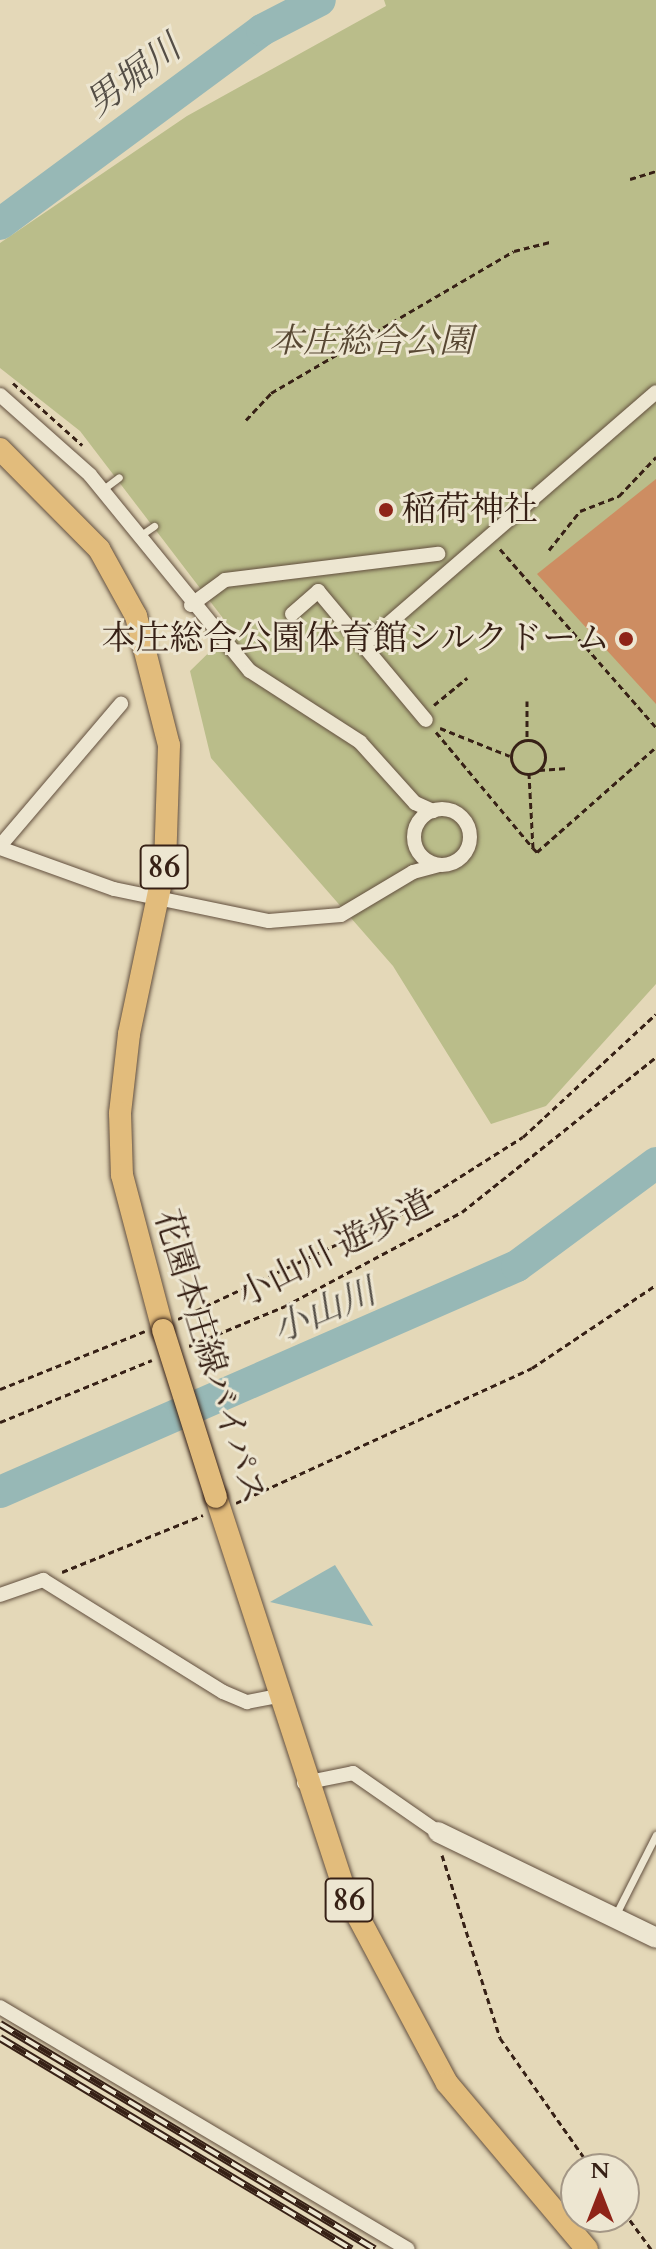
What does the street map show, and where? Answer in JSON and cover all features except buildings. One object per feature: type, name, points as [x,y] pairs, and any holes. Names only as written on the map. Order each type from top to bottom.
[{"type":"main road","name":"花園本庄線バイパス","points":[[0,449],[81,527],[136,616],[169,745],[171,807],[159,900],[129,1034],[120,1113],[122,1175],[162,1328],[304,1783],[346,1894],[412,2025],[504,2159],[587,2249]]},
{"type":"street","points":[[364,645],[656,392]]},
{"type":"street","points":[[0,395],[45,429],[102,490],[191,605],[250,671],[360,742],[415,803],[433,811],[458,814],[471,837],[457,861],[413,872],[371,902],[309,921],[159,900],[0,847],[121,704]]},
{"type":"street","points":[[191,605],[225,580],[438,554]]},
{"type":"street","points":[[292,614],[318,591],[424,718]]},
{"type":"street","points":[[413,872],[419,822],[415,803]]},
{"type":"street","points":[[419,822],[433,811]]},
{"type":"street","points":[[417,848],[439,865]]},
{"type":"street","points":[[0,1595],[43,1580],[223,1692],[247,1702],[278,1696]]},
{"type":"street","points":[[304,1783],[353,1773],[438,1832],[656,1938]]},
{"type":"street","points":[[0,2007],[407,2249]]},
{"type":"lane","points":[[102,490],[119,477]]},
{"type":"lane","points":[[139,537],[154,526]]},
{"type":"lane","points":[[613,1917],[656,1835]]},
{"type":"path","points":[[630,179],[656,171]]},
{"type":"path","points":[[246,420],[297,377],[514,251],[550,242]]},
{"type":"path","points":[[549,550],[580,511],[619,496],[656,457]]},
{"type":"path","points":[[489,537],[656,727]]},
{"type":"path","points":[[424,718],[467,678]]},
{"type":"path","points":[[512,756],[527,740],[527,701]]},
{"type":"path","points":[[424,718],[512,756],[529,774],[533,848]]},
{"type":"path","points":[[424,718],[537,852],[656,747]]},
{"type":"path","points":[[527,740],[543,749],[539,770]]},
{"type":"path","points":[[529,774],[539,770],[568,768]]},
{"type":"path","points":[[0,1389],[162,1328],[401,1214],[523,1137],[656,1014]]},
{"type":"path","name":"小山川 遊歩道","points":[[185,1347],[285,1306],[462,1212],[656,1057]]},
{"type":"path","points":[[43,1580],[532,1368],[656,1285]]},
{"type":"path","points":[[0,1422],[157,1358]]},
{"type":"path","points":[[438,1832],[455,1915],[500,2038],[581,2153]]},
{"type":"green space","name":"本庄総合公園","points":[[384,0],[656,0],[656,984],[546,1106],[491,1124],[393,966],[211,758],[190,671],[232,630],[80,431],[0,368],[0,243],[187,116],[386,6]]},
{"type":"water","points":[[335,1565],[373,1626],[270,1602]]},
{"type":"waterway","name":"男堀川","points":[[0,224],[262,30],[320,0]]},
{"type":"waterway","name":"小山川","points":[[0,1492],[517,1266],[656,1163]]},
{"type":"railway","points":[[0,2024],[375,2249]]},
{"type":"railway","points":[[0,2038],[351,2249]]},
{"type":"place","name":"稲荷神社","points":[[386,510]]},
{"type":"place","name":"本庄総合公園体育館シルクドーム","points":[[626,639]]}]
